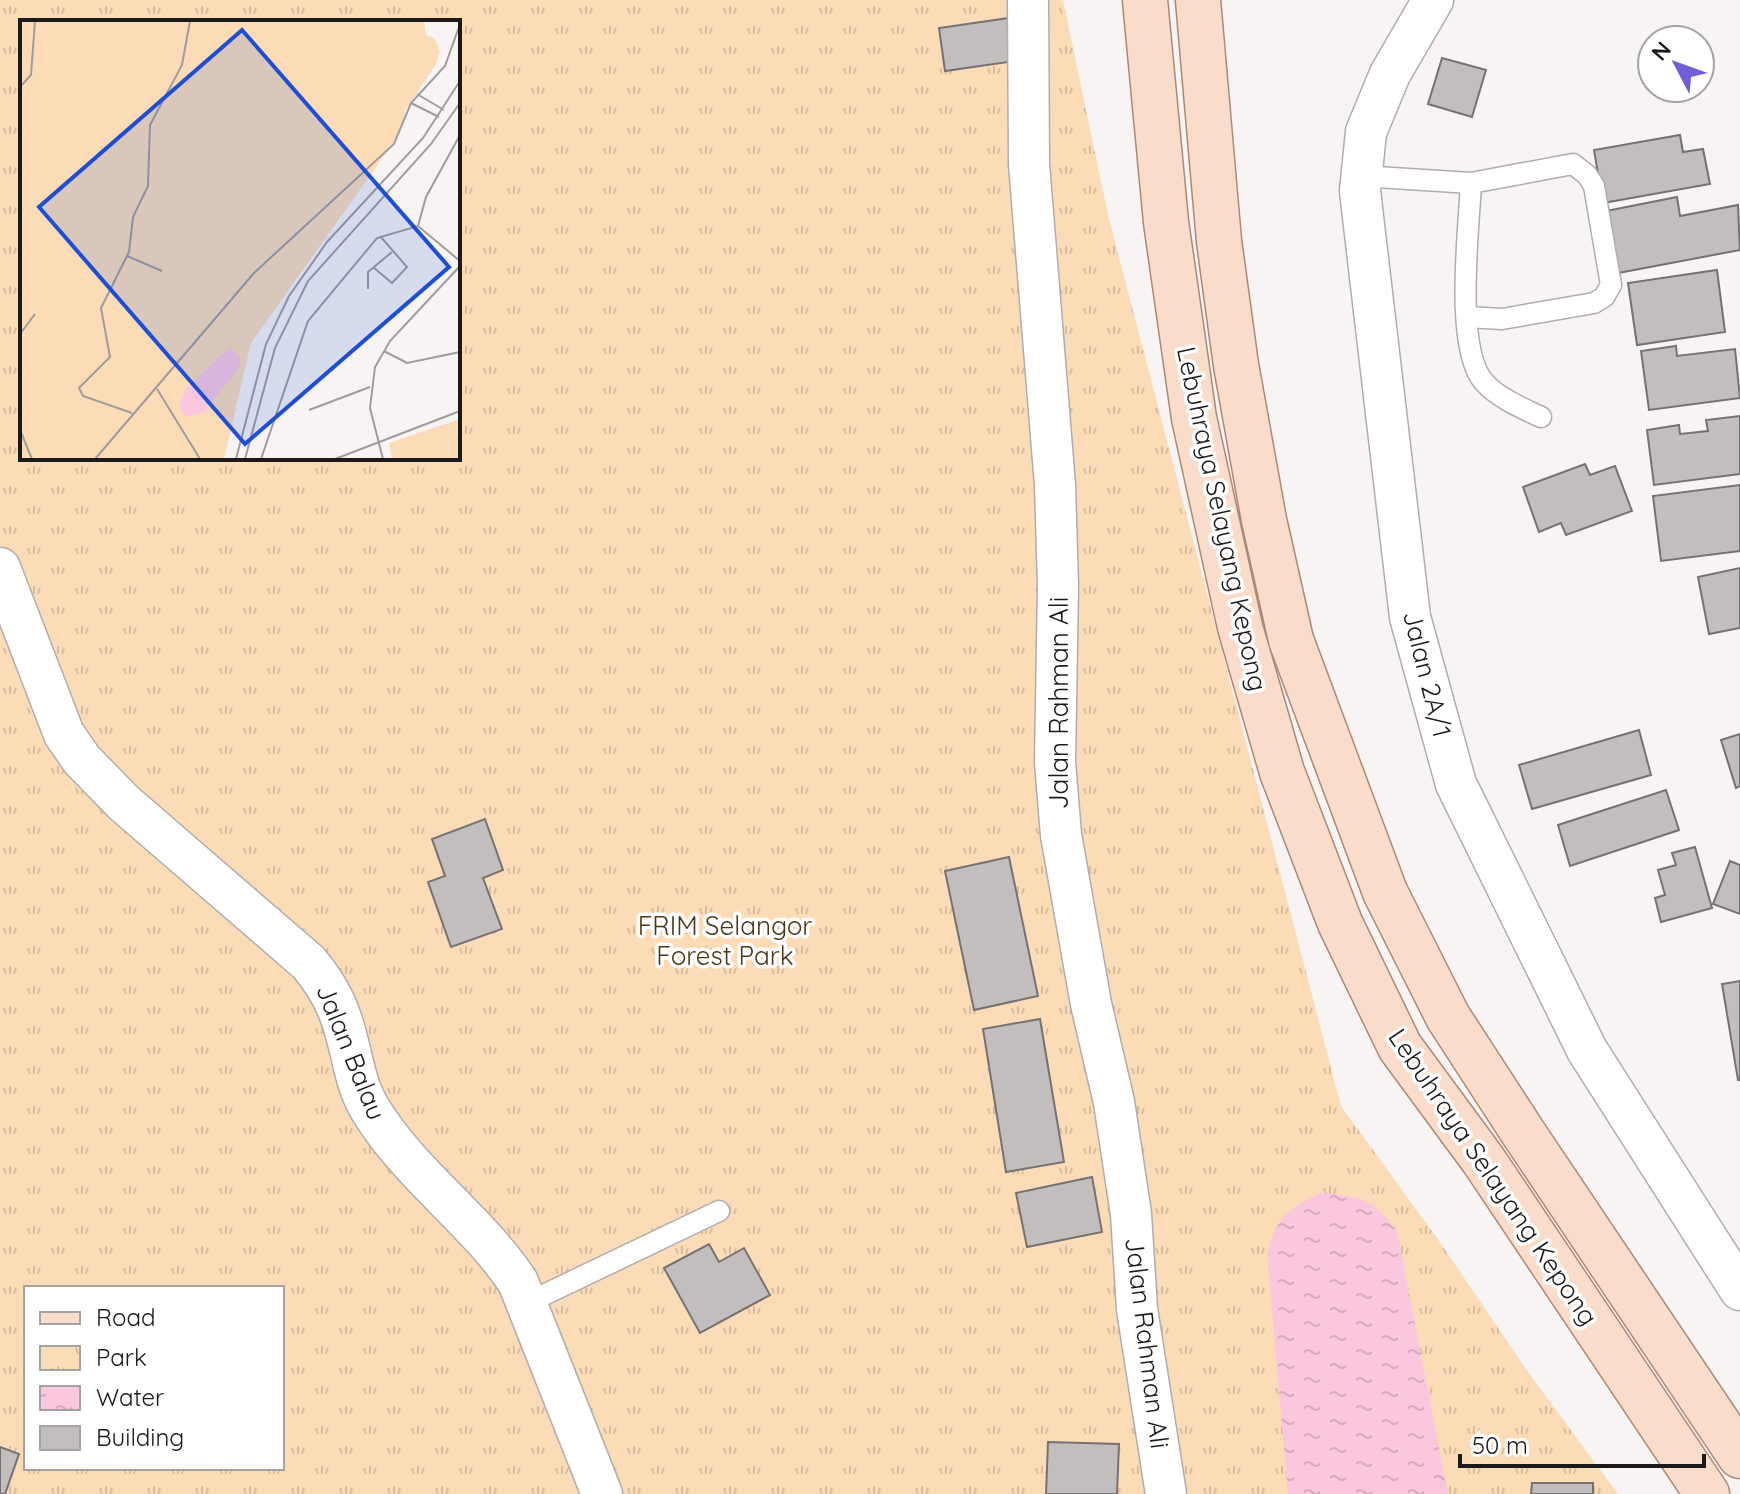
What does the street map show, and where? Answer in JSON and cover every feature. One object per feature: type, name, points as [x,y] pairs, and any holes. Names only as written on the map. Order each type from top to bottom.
[{"type":"main road","name":"Lebuhraya Selayang Kepong","points":[[1145,0],[1166,222],[1194,418],[1240,627],[1282,772],[1340,923],[1400,1047],[1484,1161],[1707,1494]]},
{"type":"main road","name":"Lebuhraya Selayang Kepong","points":[[1198,0],[1219,241],[1236,365],[1264,520],[1291,640],[1385,892],[1448,1017],[1740,1456]]},
{"type":"street","name":"Jalan Rahman Ali","points":[[1028,0],[1029,164],[1056,500],[1055,762],[1061,835],[1091,1004],[1114,1102],[1131,1214],[1137,1309],[1166,1494]]},
{"type":"street","name":"Jalan 2A/1","points":[[1433,0],[1390,74],[1366,132],[1361,176],[1361,207],[1410,617],[1456,784],[1587,1050],[1740,1290]]},
{"type":"street","name":"Jalan Balau","points":[[0,568],[64,734],[82,760],[124,803],[309,963],[328,985],[367,1106],[410,1163],[503,1258],[518,1282],[602,1494]]},
{"type":"lane","points":[[1361,176],[1471,183],[1573,164],[1587,175],[1594,186],[1611,285],[1604,297],[1594,303],[1502,319],[1467,317]]},
{"type":"lane","points":[[1471,183],[1466,272],[1470,358],[1484,382],[1515,404],[1541,417]]},
{"type":"lane","points":[[527,1303],[719,1211]]},
{"type":"green space","name":"FRIM Selangor Forest Park","points":[[0,0],[1063,0],[1108,215],[1341,1106],[1618,1494],[0,1494]]},
{"type":"water","points":[[1320,1193],[1364,1200],[1397,1231],[1448,1494],[1288,1494],[1267,1253],[1275,1230],[1285,1216]]},
{"type":"building","points":[[1009,18],[1015,61],[945,71],[939,28]]},
{"type":"building","points":[[1442,58],[1486,70],[1472,117],[1428,104]]},
{"type":"building","points":[[1680,135],[1683,152],[1703,149],[1710,184],[1603,203],[1594,150]]},
{"type":"building","points":[[1677,197],[1680,216],[1738,205],[1740,250],[1618,273],[1606,211]]},
{"type":"building","points":[[1717,270],[1725,332],[1637,345],[1628,283]]},
{"type":"building","points":[[1676,346],[1677,356],[1735,349],[1740,398],[1649,410],[1641,351]]},
{"type":"building","points":[[1740,416],[1740,474],[1654,485],[1647,430],[1679,425],[1680,434],[1708,431],[1706,420]]},
{"type":"building","points":[[1585,464],[1590,475],[1615,466],[1632,511],[1566,535],[1561,523],[1539,532],[1523,487]]},
{"type":"building","points":[[1740,485],[1740,551],[1661,561],[1653,496]]},
{"type":"building","points":[[1740,568],[1740,628],[1709,634],[1698,577]]},
{"type":"building","points":[[1639,730],[1651,775],[1532,809],[1519,765]]},
{"type":"building","points":[[1740,734],[1740,786],[1736,788],[1721,740]]},
{"type":"building","points":[[1666,790],[1679,830],[1570,866],[1558,825]]},
{"type":"building","points":[[485,819],[503,870],[483,878],[502,929],[451,947],[428,882],[445,876],[432,839]]},
{"type":"building","points":[[1695,847],[1712,908],[1661,922],[1655,898],[1665,895],[1658,870],[1676,865],[1672,853]]},
{"type":"building","points":[[1009,857],[1038,996],[974,1010],[945,871]]},
{"type":"building","points":[[1730,861],[1740,865],[1740,914],[1713,904]]},
{"type":"building","points":[[1740,981],[1740,1080],[1738,1080],[1722,984]]},
{"type":"building","points":[[1040,1019],[1064,1162],[1006,1172],[983,1029]]},
{"type":"building","points":[[1092,1177],[1102,1232],[1027,1247],[1016,1193]]},
{"type":"building","points":[[709,1244],[719,1262],[744,1248],[770,1295],[700,1333],[664,1268]]},
{"type":"building","points":[[1048,1442],[1119,1444],[1117,1494],[1046,1494]]},
{"type":"building","points":[[0,1447],[19,1454],[5,1494],[0,1494]]},
{"type":"building","points":[[1532,1483],[1593,1483],[1593,1494],[1531,1494]]}]
